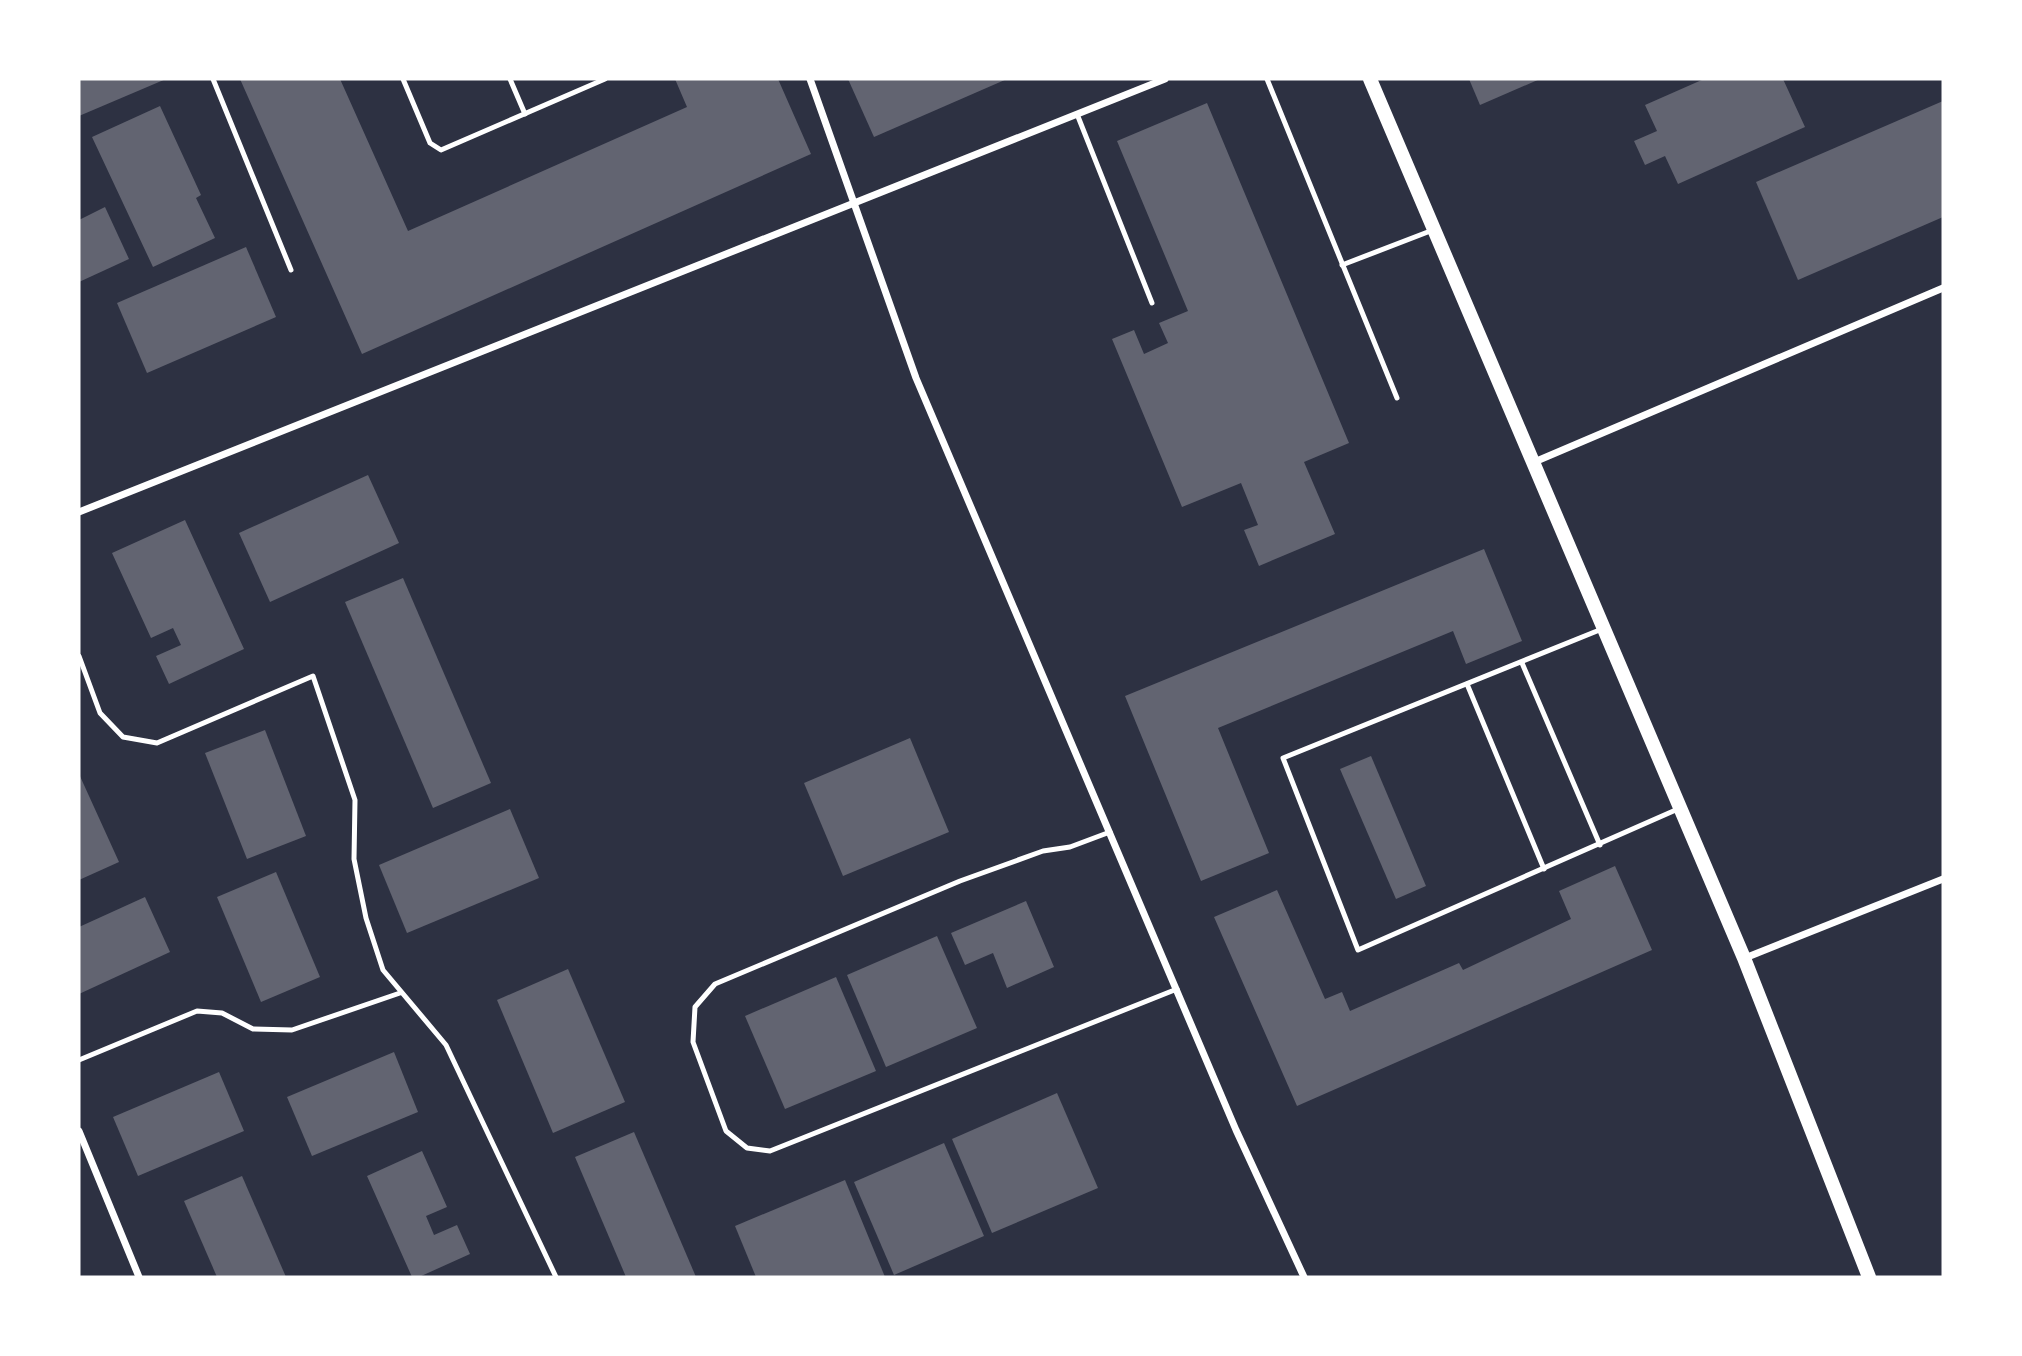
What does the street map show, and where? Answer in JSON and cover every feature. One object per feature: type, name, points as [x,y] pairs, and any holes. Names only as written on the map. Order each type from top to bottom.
[{"type":"main road","points":[[1370,79],[1531,463],[1744,958],[1869,1277]]},
{"type":"street","points":[[810,79],[856,201],[915,378],[1015,618],[1110,832],[1236,1130],[1304,1277]]},
{"type":"street","points":[[79,513],[1165,79]]},
{"type":"street","points":[[1531,463],[1943,288]]},
{"type":"street","points":[[1744,958],[1943,879]]},
{"type":"street","points":[[79,1131],[139,1277]]},
{"type":"lane","points":[[213,79],[291,270]]},
{"type":"lane","points":[[403,79],[430,143],[442,150],[605,79]]},
{"type":"lane","points":[[510,79],[526,114]]},
{"type":"lane","points":[[1267,79],[1397,398]]},
{"type":"lane","points":[[1077,114],[1152,303]]},
{"type":"lane","points":[[1342,265],[1433,230]]},
{"type":"lane","points":[[1602,629],[1283,758],[1358,950],[1679,809]]},
{"type":"lane","points":[[79,656],[100,713],[122,737],[157,743],[313,676],[355,800],[354,859],[366,918],[383,970],[446,1045],[556,1277]]},
{"type":"lane","points":[[1522,663],[1600,845]]},
{"type":"lane","points":[[1467,684],[1544,869]]},
{"type":"lane","points":[[1110,832],[1070,847],[1043,851],[960,881],[715,984],[695,1007],[693,1042],[726,1132],[747,1148],[770,1151],[1177,989]]},
{"type":"lane","points":[[79,1060],[197,1011],[222,1013],[253,1028],[292,1030],[400,993]]},
{"type":"building","points":[[79,79],[166,79],[79,116]]},
{"type":"building","points":[[240,79],[340,79],[408,231],[687,107],[675,79],[778,79],[811,154],[362,354]]},
{"type":"building","points":[[848,79],[1007,79],[874,137]]},
{"type":"building","points":[[1469,79],[1540,79],[1480,105]]},
{"type":"building","points":[[1704,79],[1783,79],[1805,127],[1678,184],[1665,156],[1645,165],[1634,141],[1657,131],[1645,105]]},
{"type":"building","points":[[1943,101],[1943,217],[1798,280],[1756,182]]},
{"type":"building","points":[[1207,103],[1349,443],[1304,462],[1335,534],[1259,566],[1244,530],[1258,525],[1241,483],[1182,507],[1112,339],[1134,330],[1144,354],[1168,343],[1159,323],[1188,311],[1117,141]]},
{"type":"building","points":[[160,106],[201,195],[196,198],[215,238],[153,267],[92,137]]},
{"type":"building","points":[[105,207],[129,259],[79,282],[79,220]]},
{"type":"building","points":[[246,247],[276,317],[147,373],[117,303]]},
{"type":"building","points":[[368,475],[399,543],[270,602],[239,533]]},
{"type":"building","points":[[185,520],[244,649],[169,684],[156,656],[181,645],[173,628],[151,638],[112,553]]},
{"type":"building","points":[[1484,549],[1522,641],[1466,664],[1453,631],[1218,728],[1269,853],[1201,881],[1125,696]]},
{"type":"building","points":[[403,578],[491,783],[433,808],[345,602]]},
{"type":"building","points":[[265,730],[306,836],[247,859],[205,753]]},
{"type":"building","points":[[910,738],[949,832],[843,876],[804,783]]},
{"type":"building","points":[[1371,756],[1426,886],[1396,899],[1340,769]]},
{"type":"building","points":[[79,774],[119,862],[79,880]]},
{"type":"building","points":[[510,809],[539,878],[407,933],[379,865]]},
{"type":"building","points":[[1615,866],[1652,950],[1297,1106],[1214,917],[1277,890],[1325,999],[1342,992],[1350,1011],[1459,963],[1463,970],[1571,919],[1559,891]]},
{"type":"building","points":[[276,872],[320,977],[261,1002],[217,897]]},
{"type":"building","points":[[145,897],[170,952],[79,994],[79,927]]},
{"type":"building","points":[[1026,901],[1054,967],[1007,988],[993,953],[965,965],[951,933]]},
{"type":"building","points":[[937,936],[977,1028],[886,1067],[847,975]]},
{"type":"building","points":[[568,969],[625,1102],[553,1133],[497,1000]]},
{"type":"building","points":[[836,977],[876,1071],[785,1109],[745,1016]]},
{"type":"building","points":[[394,1052],[418,1112],[312,1156],[287,1097]]},
{"type":"building","points":[[219,1072],[244,1131],[138,1176],[113,1117]]},
{"type":"building","points":[[1057,1093],[1098,1188],[992,1233],[952,1139]]},
{"type":"building","points":[[634,1132],[696,1277],[626,1277],[575,1157]]},
{"type":"building","points":[[944,1143],[984,1236],[894,1275],[854,1182]]},
{"type":"building","points":[[422,1151],[447,1207],[426,1216],[434,1235],[457,1225],[470,1254],[419,1277],[412,1277],[367,1176]]},
{"type":"building","points":[[242,1176],[286,1277],[217,1277],[184,1201]]},
{"type":"building","points":[[845,1180],[885,1277],[756,1277],[735,1226]]}]
